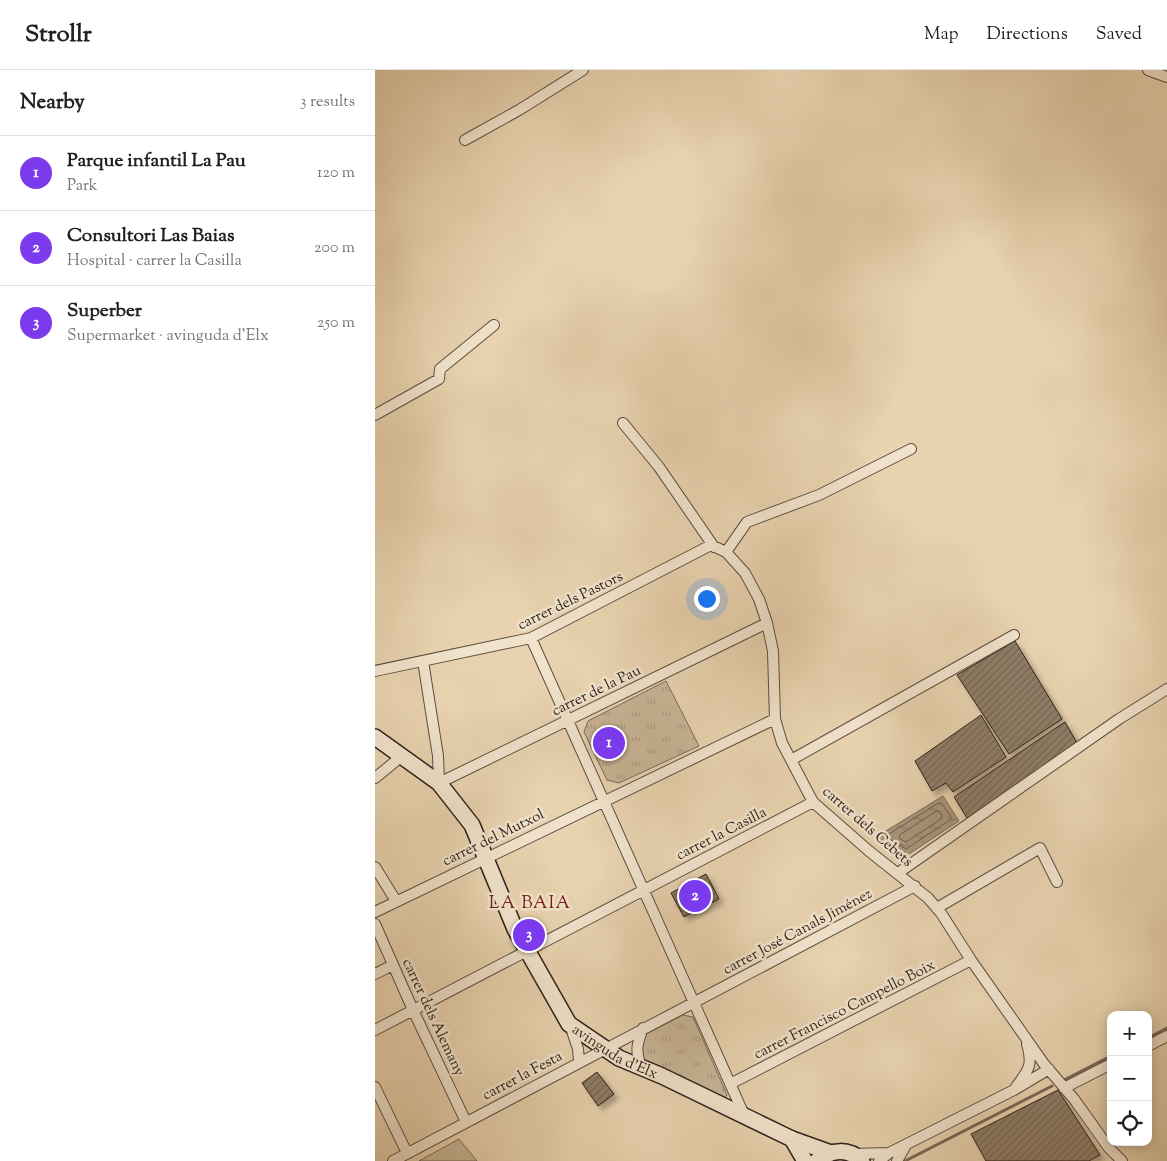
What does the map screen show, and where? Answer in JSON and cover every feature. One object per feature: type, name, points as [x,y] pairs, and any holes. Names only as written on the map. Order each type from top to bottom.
[{"type":"main road","name":"avinguda d'Elx","points":[[375,737],[439,783],[472,825],[515,929],[569,1024],[619,1058],[699,1094],[792,1140],[831,1153],[847,1152],[857,1157]]},
{"type":"main road","points":[[792,1140],[805,1161]]},
{"type":"main road","points":[[817,1161],[822,1156],[831,1153]]},
{"type":"street","points":[[465,140],[519,110],[583,70]]},
{"type":"street","points":[[1148,70],[1167,77]]},
{"type":"street","points":[[375,415],[439,379],[440,369],[494,325]]},
{"type":"street","points":[[623,424],[659,468],[712,546]]},
{"type":"street","points":[[726,552],[747,522],[819,495],[911,449]]},
{"type":"street","name":"carrer dels Cebets","points":[[712,546],[726,552],[745,573],[759,599],[773,651],[775,719],[782,743],[813,802],[869,851],[915,886],[937,908],[971,960],[1046,1066],[1109,1148],[1122,1161]]},
{"type":"street","name":"carrer dels Pastors","points":[[375,671],[531,638],[712,546]]},
{"type":"street","name":"carrer de la Pau","points":[[439,783],[767,623]]},
{"type":"street","points":[[791,760],[1015,635]]},
{"type":"street","points":[[531,638],[745,1118]]},
{"type":"street","points":[[423,662],[438,756],[439,783]]},
{"type":"street","points":[[898,873],[1119,719],[1167,689]]},
{"type":"street","name":"carrer del Mutxol","points":[[375,912],[396,900],[775,719]]},
{"type":"street","points":[[375,778],[402,756]]},
{"type":"street","name":"carrer la Casilla","points":[[375,1030],[813,802]]},
{"type":"street","points":[[937,908],[1040,848],[1057,882]]},
{"type":"street","points":[[375,867],[396,900]]},
{"type":"street","name":"carrer José Canals Jiménez","points":[[693,1003],[915,886]]},
{"type":"street","name":"carrer dels Alemany","points":[[375,924],[466,1122]]},
{"type":"street","name":"carrer Francisco Campello Boix","points":[[730,1084],[971,960]]},
{"type":"street","points":[[375,974],[393,965]]},
{"type":"street","name":"carrer la Festa","points":[[393,1161],[603,1048],[693,1003]]},
{"type":"street","points":[[569,1024],[578,1049],[579,1061]]},
{"type":"street","points":[[641,1067],[637,1054],[638,1042],[643,1028]]},
{"type":"street","points":[[1014,1090],[1029,1070],[1029,1053],[1025,1036]]},
{"type":"street","points":[[1152,1044],[1167,1036]]},
{"type":"street","points":[[879,1161],[889,1153],[1014,1090],[1046,1066]]},
{"type":"street","points":[[1064,1088],[1107,1066]]},
{"type":"street","points":[[375,1087],[407,1153]]},
{"type":"street","points":[[897,1161],[905,1145]]},
{"type":"street","points":[[857,1157],[889,1153]]},
{"type":"green space","points":[[666,681],[699,746],[619,783],[607,780],[584,732],[588,721]]},
{"type":"green space","points":[[683,1015],[693,1017],[727,1095],[725,1098],[641,1059],[642,1036]]},
{"type":"green space","points":[[459,1139],[477,1161],[419,1161]]},
{"type":"water","points":[[943,796],[959,821],[906,856],[876,837]]},
{"type":"building","points":[[1015,641],[1062,719],[1009,754],[957,675]]},
{"type":"building","points":[[981,715],[1006,757],[953,792],[946,783],[932,791],[915,761]]},
{"type":"building","points":[[1065,722],[1077,743],[967,818],[954,797]]},
{"type":"building","points":[[706,874],[719,899],[684,917],[671,893]]},
{"type":"building","points":[[597,1072],[614,1094],[598,1106],[582,1083]]},
{"type":"building","points":[[1058,1090],[1100,1155],[1089,1161],[986,1161],[971,1134]]},
{"type":"waterway","points":[[1152,1036],[1167,1028]]},
{"type":"waterway","points":[[1064,1080],[1107,1058]]},
{"type":"waterway","points":[[905,1161],[1052,1086]]},
{"type":"place","name":"Parque infantil La Pau","points":[[609,743]]},
{"type":"place","name":"Consultori Las Baias","points":[[695,896]]},
{"type":"place","name":"Superber","points":[[529,935]]},
{"type":"district","name":"LA BAIA","points":[[530,902]]}]
